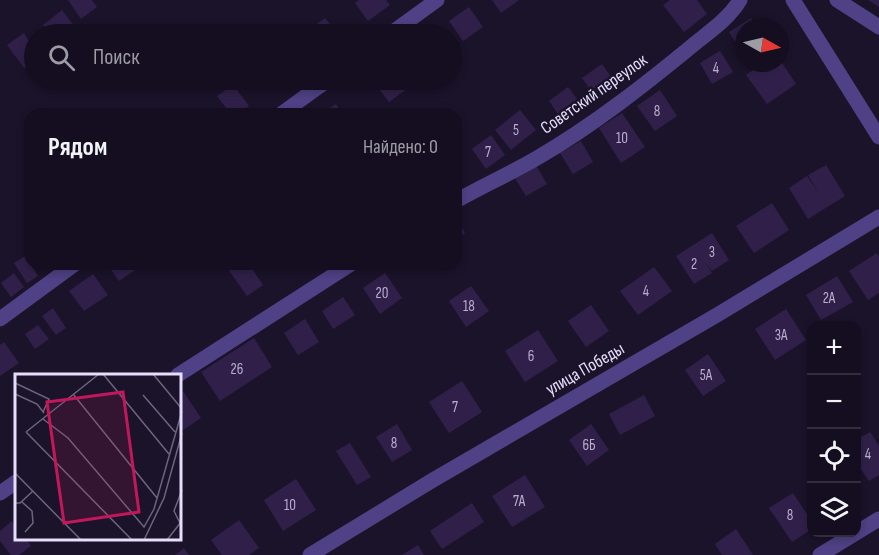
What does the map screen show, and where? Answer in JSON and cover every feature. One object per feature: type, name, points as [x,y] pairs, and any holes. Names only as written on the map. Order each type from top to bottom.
[{"type":"street","points":[[404,24],[438,0]]},
{"type":"street","name":"Советский переулок","points":[[462,198],[538,157],[602,115],[712,30],[736,8],[740,0]]},
{"type":"street","points":[[793,0],[879,137]]},
{"type":"street","points":[[837,0],[879,27]]},
{"type":"street","points":[[289,108],[314,90]]},
{"type":"street","name":"улица Победы","points":[[310,555],[433,480],[717,315],[879,216]]},
{"type":"street","points":[[0,319],[67,270]]},
{"type":"street","points":[[180,374],[342,270]]},
{"type":"street","points":[[0,493],[15,483]]},
{"type":"street","points":[[820,555],[879,519]]},
{"type":"building","points":[[68,0],[92,0],[97,7],[81,19]]},
{"type":"building","points":[[359,0],[386,0],[390,5],[368,21],[355,3]]},
{"type":"building","points":[[492,0],[519,0],[501,13]]},
{"type":"building","points":[[670,0],[697,0],[707,14],[684,32],[663,5]]},
{"type":"building","points":[[868,0],[879,0],[879,7]]},
{"type":"building","points":[[469,7],[483,27],[463,41],[462,24],[451,24],[449,21]]},
{"type":"building","points":[[62,10],[72,24],[44,24]]},
{"type":"building","points":[[325,18],[330,24],[317,24]]},
{"type":"building","points":[[735,28],[735,42],[729,32]]},
{"type":"building","points":[[24,33],[24,68],[7,45]]},
{"type":"building","points":[[720,51],[733,72],[712,84],[700,63]]},
{"type":"building","points":[[602,64],[616,84],[596,98],[582,78]]},
{"type":"building","points":[[750,72],[788,72],[796,84],[767,104],[746,75]]},
{"type":"building","points":[[568,87],[583,107],[563,121],[549,101]]},
{"type":"building","points":[[226,90],[237,90],[249,106],[226,108],[217,96]]},
{"type":"building","points":[[380,90],[405,90],[389,102]]},
{"type":"building","points":[[660,90],[677,116],[655,131],[637,106]]},
{"type":"building","points":[[520,110],[536,130],[511,150],[495,130]]},
{"type":"building","points":[[622,113],[645,147],[621,163],[599,128]]},
{"type":"building","points":[[491,135],[505,155],[486,169],[472,149]]},
{"type":"building","points":[[581,141],[593,162],[573,174],[560,153]]},
{"type":"building","points":[[534,162],[547,184],[526,196],[513,175]]},
{"type":"building","points":[[826,165],[845,196],[808,219],[789,188],[807,176],[819,193],[808,175]]},
{"type":"building","points":[[772,203],[789,230],[754,253],[736,226]]},
{"type":"building","points":[[712,233],[729,260],[712,271],[705,262],[712,273],[694,284],[676,256]]},
{"type":"building","points":[[877,253],[879,293],[868,300],[849,271]]},
{"type":"building","points":[[24,257],[24,270],[34,270],[38,276],[27,283],[14,263]]},
{"type":"building","points":[[654,267],[672,291],[638,315],[620,291]]},
{"type":"building","points":[[111,270],[135,270],[119,281]]},
{"type":"building","points":[[229,270],[253,270],[263,285],[247,296]]},
{"type":"building","points":[[14,273],[24,287],[11,297],[1,283]]},
{"type":"building","points":[[385,273],[402,298],[380,314],[363,288]]},
{"type":"building","points":[[93,274],[108,295],[84,311],[69,291]]},
{"type":"building","points":[[837,276],[853,302],[821,320],[806,295]]},
{"type":"building","points":[[471,286],[489,311],[466,327],[449,301]]},
{"type":"building","points":[[343,297],[355,315],[333,329],[322,311]]},
{"type":"building","points":[[591,305],[609,331],[586,347],[568,321]]},
{"type":"building","points":[[53,308],[66,328],[56,335],[42,316]]},
{"type":"building","points":[[786,309],[806,340],[775,360],[755,329]]},
{"type":"building","points":[[305,319],[319,342],[298,355],[284,333]]},
{"type":"building","points":[[38,325],[49,339],[35,349],[25,334]]},
{"type":"building","points":[[538,330],[558,361],[525,382],[505,351]]},
{"type":"building","points":[[254,338],[272,367],[220,401],[201,372]]},
{"type":"building","points":[[4,342],[19,363],[0,376],[0,345]]},
{"type":"building","points":[[708,354],[726,381],[703,396],[685,370]]},
{"type":"building","points":[[462,381],[482,412],[449,433],[429,402]]},
{"type":"building","points":[[182,392],[201,418],[182,431]]},
{"type":"building","points":[[644,395],[655,416],[620,435],[609,414]]},
{"type":"building","points":[[397,424],[412,450],[392,462],[376,437]]},
{"type":"building","points":[[591,424],[609,450],[587,466],[569,440]]},
{"type":"building","points":[[870,432],[879,446],[879,475],[869,481],[861,469],[861,437]]},
{"type":"building","points":[[350,443],[371,477],[357,485],[336,451]]},
{"type":"building","points":[[525,475],[545,507],[512,527],[492,496]]},
{"type":"building","points":[[296,479],[316,510],[283,531],[264,500]]},
{"type":"building","points":[[793,493],[807,514],[807,532],[792,542],[769,508]]},
{"type":"building","points":[[472,503],[484,522],[442,549],[430,531]]},
{"type":"building","points":[[239,520],[259,548],[249,555],[222,555],[211,540]]},
{"type":"building","points":[[12,521],[15,526],[15,540],[26,540],[31,546],[19,555],[11,555],[0,541],[0,531]]},
{"type":"building","points":[[736,529],[753,555],[722,555],[715,544]]},
{"type":"building","points":[[418,545],[424,555],[402,555]]},
{"type":"building","points":[[184,548],[189,555],[175,555]]}]
